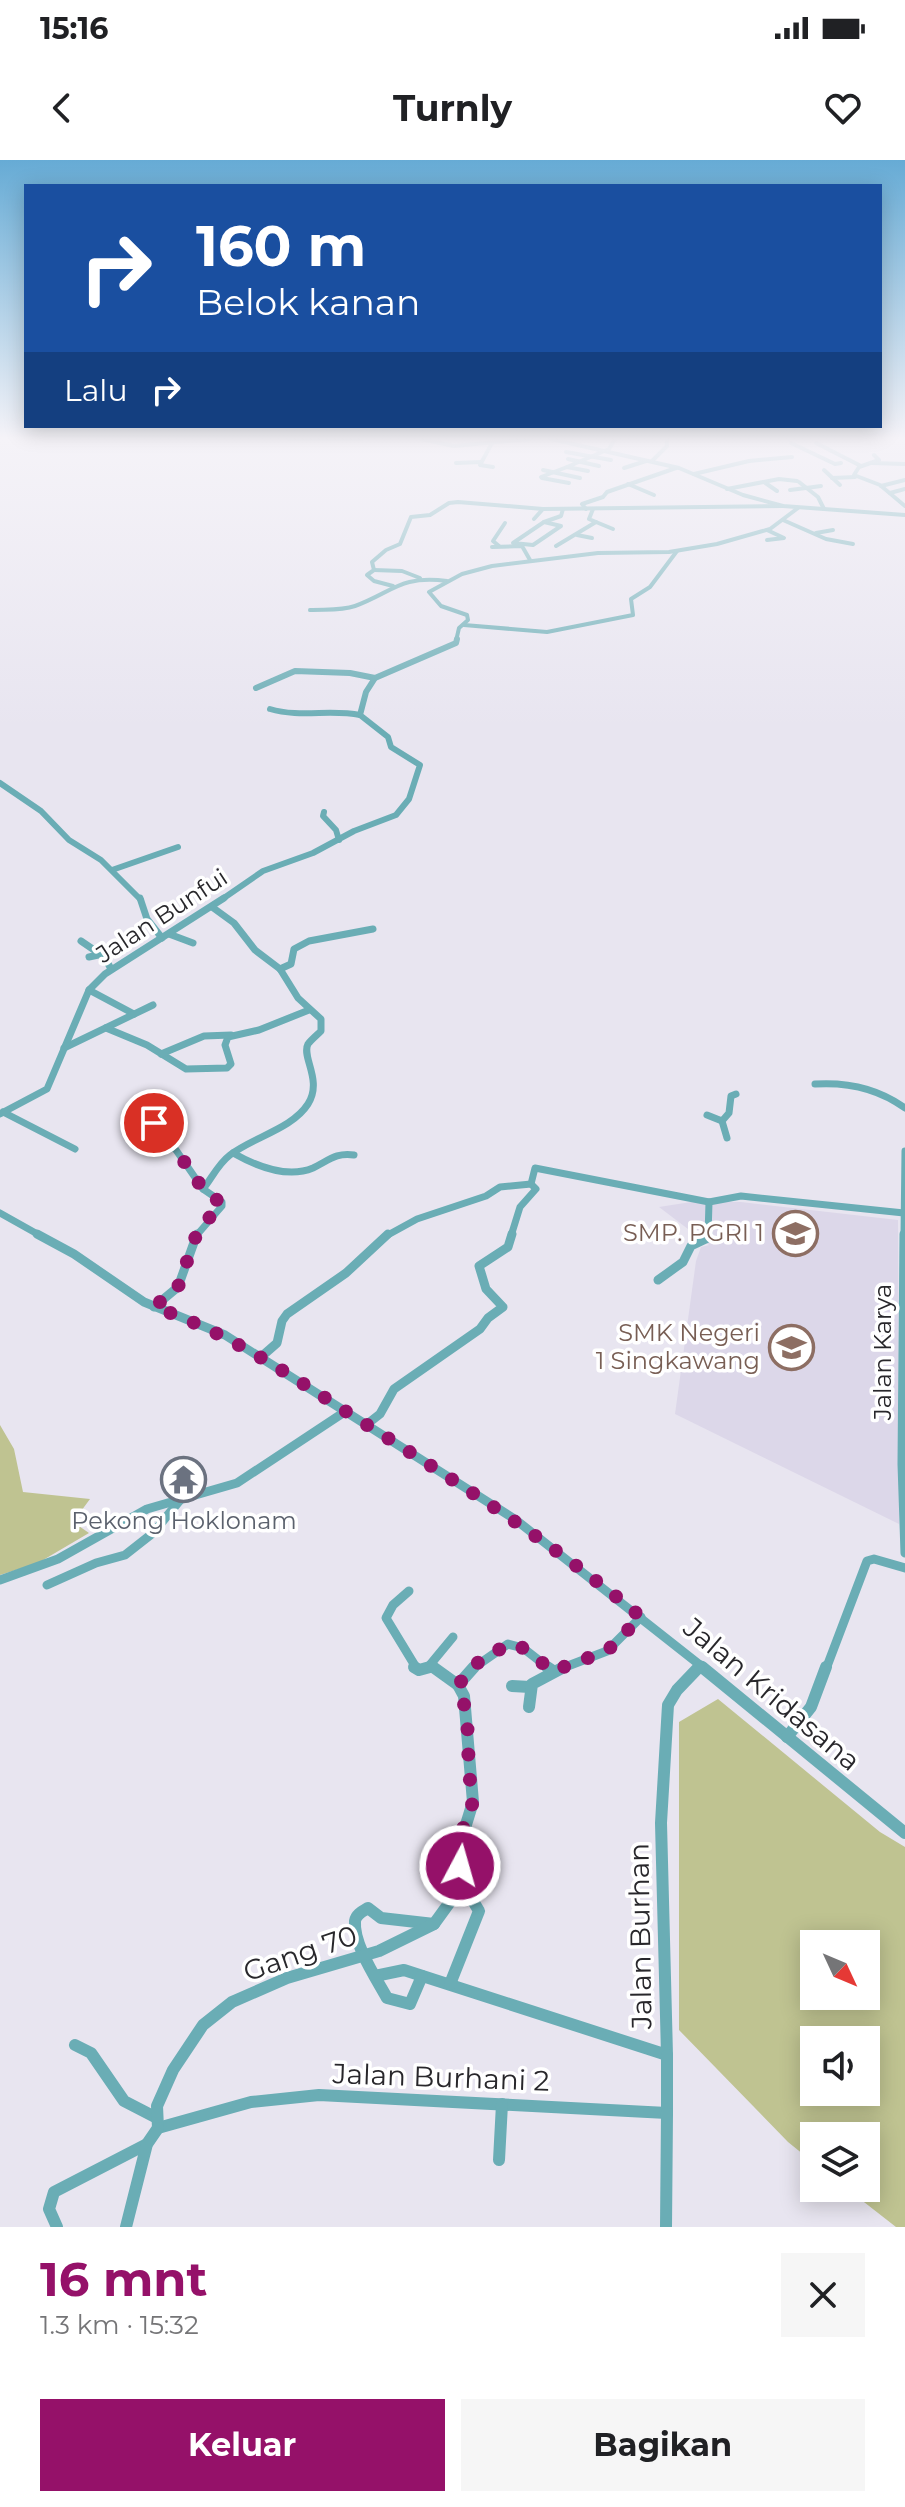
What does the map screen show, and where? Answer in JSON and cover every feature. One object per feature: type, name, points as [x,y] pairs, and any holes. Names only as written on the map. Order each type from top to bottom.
[{"type":"street","points":[[374,570],[372,562],[386,550],[400,544],[403,535]]},
{"type":"street","points":[[497,535],[493,541],[500,546]]},
{"type":"street","points":[[521,535],[513,542],[522,546],[530,560]]},
{"type":"street","points":[[533,535],[544,537]]},
{"type":"street","points":[[556,546],[575,535]]},
{"type":"street","points":[[578,535],[592,538]]},
{"type":"street","points":[[393,586],[367,575],[374,570],[402,571],[421,578],[447,581],[480,569],[530,560],[598,553],[677,551],[744,535]]},
{"type":"street","points":[[767,540],[784,538],[779,535]]},
{"type":"street","points":[[820,535],[853,544]]},
{"type":"street","points":[[492,547],[533,545],[544,537]]},
{"type":"street","points":[[256,688],[295,671],[350,673],[375,678],[455,645],[459,628],[466,622],[547,632],[633,615],[631,599],[650,587],[677,551]]},
{"type":"street","points":[[310,610],[358,605],[370,595],[421,578]]},
{"type":"street","points":[[447,581],[445,586],[428,594],[441,606],[465,614],[466,622]]},
{"type":"street","points":[[270,709],[283,713],[340,712],[360,715],[366,692],[375,678]]},
{"type":"street","name":"Jalan Bunfui","points":[[2,1113],[47,1089],[89,990],[111,969],[212,907],[263,871],[404,809],[420,765],[391,747],[388,737],[360,715]]},
{"type":"street","points":[[0,783],[41,811],[69,840],[112,870],[138,895],[142,911],[165,936],[193,943]]},
{"type":"street","points":[[324,812],[323,816],[336,830],[339,840]]},
{"type":"street","points":[[112,870],[178,847]]},
{"type":"street","points":[[203,1189],[233,1153],[293,1119],[314,1096],[313,1068],[306,1047],[318,1036],[323,1025],[280,969],[255,950],[225,915],[212,907]]},
{"type":"street","points":[[280,969],[291,964],[294,949],[309,941],[373,929]]},
{"type":"street","points":[[81,941],[105,956],[111,969]]},
{"type":"street","points":[[89,957],[100,954]]},
{"type":"street","points":[[89,990],[134,1014]]},
{"type":"street","points":[[63,1048],[153,1005]]},
{"type":"street","points":[[161,1054],[194,1039],[259,1030],[309,1010]]},
{"type":"street","points":[[106,1028],[143,1042],[186,1069],[229,1067],[231,1064],[225,1045],[232,1036]]},
{"type":"street","points":[[815,1084],[875,1091],[886,1098],[895,1099],[905,1108]]},
{"type":"street","points":[[722,1121],[729,1113],[731,1096],[736,1094]]},
{"type":"street","points":[[2,1113],[75,1149]]},
{"type":"street","points":[[707,1115],[722,1121]]},
{"type":"street","points":[[722,1121],[727,1138]]},
{"type":"street","points":[[154,1123],[160,1137],[176,1150],[203,1189],[222,1202],[222,1206],[198,1230],[178,1287],[154,1307]]},
{"type":"street","name":"Jalan Karya","points":[[905,1151],[905,1553]]},
{"type":"street","points":[[233,1153],[251,1163],[299,1171],[311,1169],[335,1153],[354,1155]]},
{"type":"street","points":[[531,1184],[538,1168],[709,1202],[741,1196],[904,1213]]},
{"type":"street","points":[[366,1425],[380,1414],[394,1389],[503,1306],[486,1289],[479,1266],[508,1247],[520,1207],[535,1192],[531,1184]]},
{"type":"street","points":[[261,1357],[277,1343],[284,1317],[346,1273],[389,1233],[500,1187],[531,1184]]},
{"type":"street","points":[[658,1280],[683,1263],[691,1252],[691,1246],[708,1238],[709,1202]]},
{"type":"street","name":"Jalan Kridasana","points":[[0,1213],[74,1254],[154,1307],[217,1331],[261,1357],[516,1520],[701,1665],[905,1833]]},
{"type":"street","points":[[0,1580],[58,1559],[142,1511],[237,1483],[346,1411]]},
{"type":"street","points":[[47,1585],[96,1563],[125,1555],[153,1533],[182,1498]]},
{"type":"street","points":[[787,1737],[811,1707],[867,1561],[874,1559],[905,1568]]},
{"type":"street","points":[[409,1591],[389,1610],[387,1621],[413,1666],[419,1670],[429,1666],[453,1637]]},
{"type":"street","points":[[512,1686],[530,1687],[553,1671],[607,1651],[641,1617]]},
{"type":"street","points":[[458,1685],[476,1664],[508,1644],[523,1648],[553,1671]]},
{"type":"street","name":"Jalan Burhan","points":[[375,1976],[398,1970],[422,1976],[667,2055],[661,1823],[668,1705],[677,1690],[701,1665]]},
{"type":"street","points":[[429,1666],[458,1685],[467,1714],[473,1802],[460,1844],[463,1884],[479,1911],[450,1984]]},
{"type":"street","points":[[529,1707],[530,1687]]},
{"type":"street","points":[[422,1976],[407,2006],[387,1998],[364,1957],[355,1921],[365,1908],[381,1918],[434,1924],[463,1884]]},
{"type":"street","name":"Gang 70","points":[[147,2144],[172,2071],[209,2019],[271,1983],[364,1957],[413,1937],[434,1924]]},
{"type":"street","points":[[75,2045],[90,2051],[116,2094],[129,2107],[156,2122]]},
{"type":"street","points":[[666,2227],[667,2055]]},
{"type":"street","name":"Jalan Burhani 2","points":[[156,2122],[251,2102],[319,2095],[667,2113]]},
{"type":"street","points":[[499,2160],[502,2104]]},
{"type":"street","points":[[57,2227],[49,2209],[54,2192],[147,2144]]},
{"type":"street","points":[[126,2227],[147,2144]]},
{"type":"shaded area","name":"SMK Negeri 1 Singkawang","points":[[691,1202],[741,1202],[898,1220],[899,1524],[675,1414],[696,1261],[701,1247],[709,1245],[659,1207]]},
{"type":"green space","points":[[0,1425],[14,1449],[23,1492],[90,1499],[73,1522],[89,1533],[38,1563],[0,1575]]},
{"type":"green space","points":[[718,1699],[880,1832],[905,1847],[905,2227],[896,2227],[864,2202],[880,2202],[880,2122],[800,2122],[800,2152],[679,2030],[679,1722]]},
{"type":"place","name":"SMP. PGRI 1","points":[[795,1233]]},
{"type":"place","name":"SMK Negeri 1 Singkawang","points":[[791,1347]]},
{"type":"place","name":"Pekong Hoklonam","points":[[184,1479]]},
{"type":"route","points":[[154,1123],[160,1137],[176,1150],[203,1189],[222,1202],[222,1206],[198,1230],[178,1287],[154,1307],[217,1331],[296,1379],[516,1520],[641,1617],[607,1651],[553,1671],[523,1648],[508,1644],[476,1664],[458,1685],[464,1696],[467,1714],[473,1796],[472,1808],[461,1834],[460,1866]]}]
